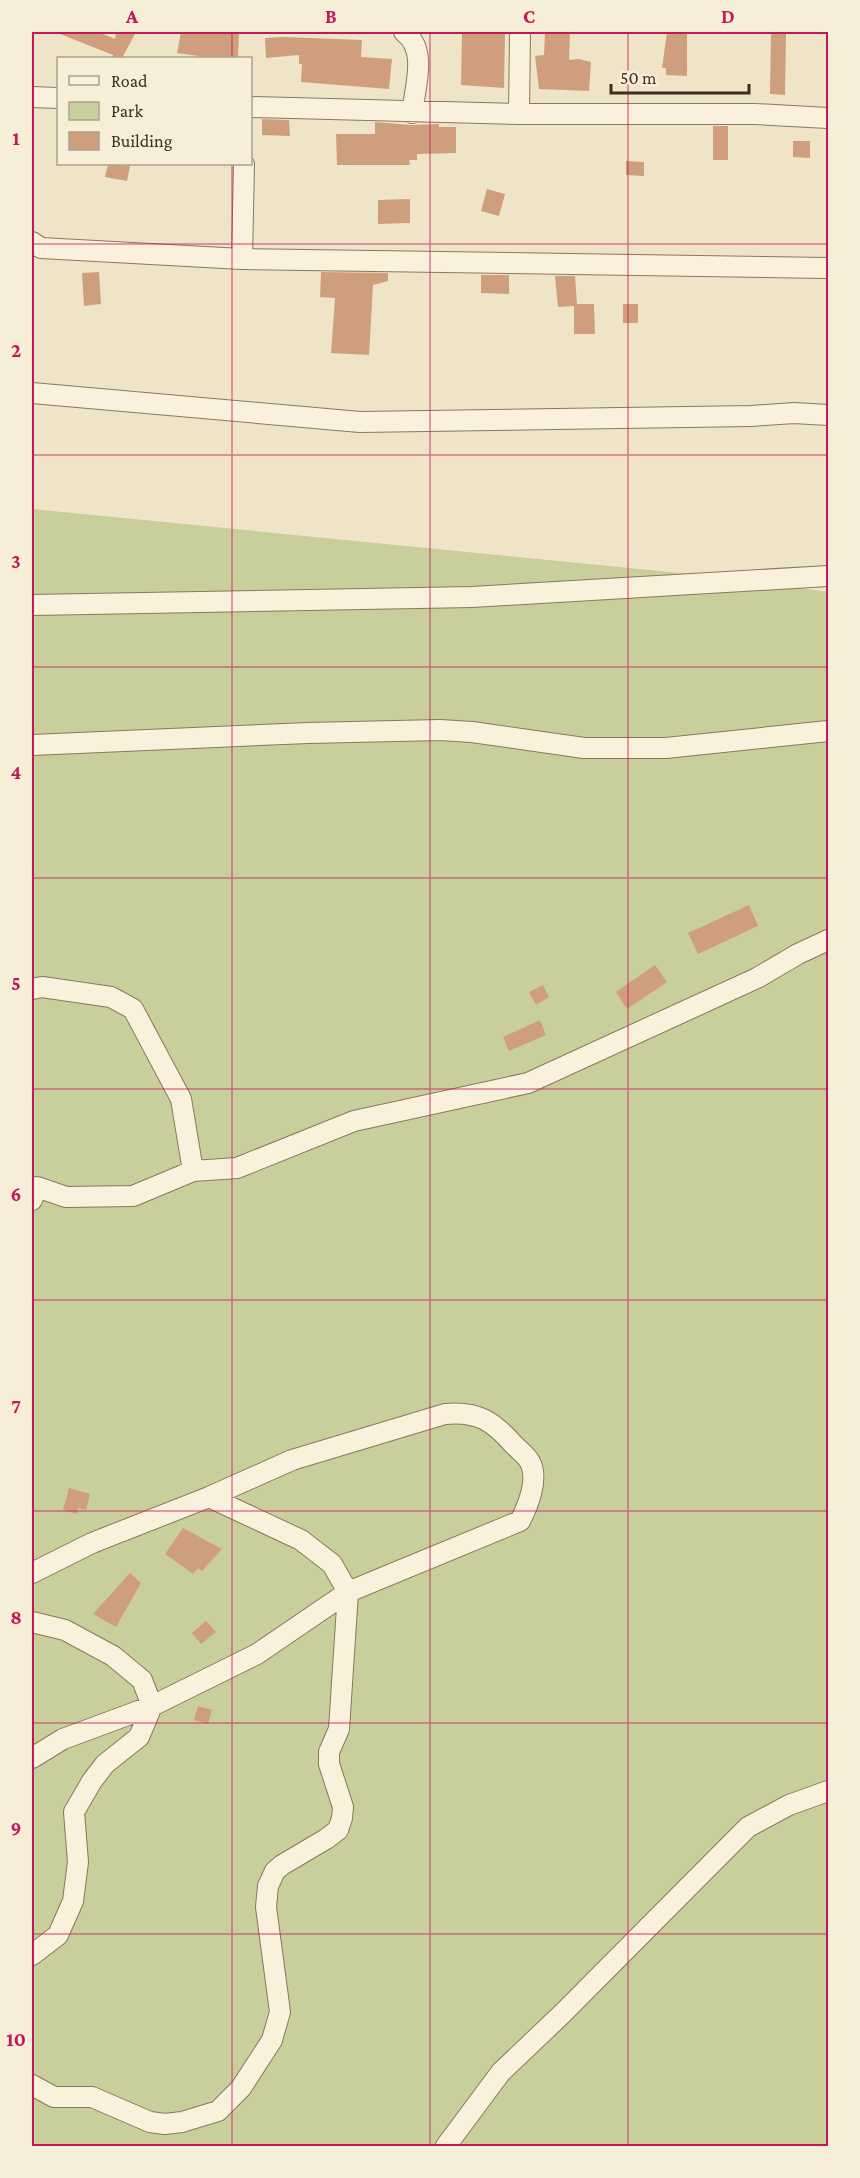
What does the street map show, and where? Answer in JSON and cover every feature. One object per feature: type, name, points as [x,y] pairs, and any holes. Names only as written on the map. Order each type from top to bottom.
[{"type":"street","points":[[404,32],[414,38],[419,54],[412,113]]},
{"type":"street","points":[[519,114],[520,32]]},
{"type":"street","points":[[32,97],[57,98]]},
{"type":"street","points":[[252,107],[412,113],[754,114],[828,118]]},
{"type":"street","points":[[242,259],[244,165]]},
{"type":"street","points":[[32,242],[41,248],[242,259],[828,268]]},
{"type":"street","points":[[32,393],[360,422],[739,416],[794,413],[828,415]]},
{"type":"street","points":[[32,605],[472,597],[828,576]]},
{"type":"street","points":[[32,745],[308,733],[440,730],[472,732],[584,748],[666,748],[828,731]]},
{"type":"street","points":[[33,1189],[66,1197],[133,1196],[193,1171],[237,1168],[354,1121],[528,1083],[757,978],[798,954],[828,940]]},
{"type":"street","points":[[32,989],[42,987],[111,997],[133,1009],[181,1099],[193,1171]]},
{"type":"street","points":[[32,1573],[92,1543],[209,1497],[292,1460],[445,1414],[460,1412],[481,1416],[501,1430],[531,1462],[532,1488],[529,1505],[520,1521],[348,1592],[257,1654],[152,1706],[63,1739],[32,1758]]},
{"type":"street","points":[[32,2085],[54,2097],[92,2097],[150,2122],[165,2124],[182,2122],[218,2111],[241,2088],[272,2040],[280,2012],[266,1907],[268,1886],[275,1871],[338,1830],[342,1818],[343,1807],[329,1764],[329,1752],[339,1729],[348,1592],[332,1564],[302,1540],[209,1497]]},
{"type":"street","points":[[32,1622],[65,1630],[113,1656],[142,1680],[152,1706],[139,1737],[105,1764],[74,1812],[78,1862],[73,1901],[58,1935],[32,1955]]},
{"type":"street","points":[[446,2146],[501,2072],[748,1827],[789,1805],[828,1791]]},
{"type":"green space","points":[[32,509],[731,578],[828,592],[828,2146],[32,2146]]},
{"type":"building","points":[[55,32],[98,32],[115,39],[116,32],[136,32],[123,57],[113,57],[113,55]]},
{"type":"building","points":[[181,32],[239,32],[238,57],[198,57],[177,53]]},
{"type":"building","points":[[462,32],[505,32],[504,88],[461,85]]},
{"type":"building","points":[[545,32],[570,32],[569,60],[579,59],[591,62],[589,91],[539,89],[535,56],[544,55]]},
{"type":"building","points":[[667,32],[687,32],[687,76],[666,75],[666,68],[662,68]]},
{"type":"building","points":[[771,32],[786,32],[785,95],[770,94]]},
{"type":"building","points":[[265,38],[362,40],[361,57],[392,59],[389,89],[301,82],[302,64],[299,64],[299,55],[266,58]]},
{"type":"building","points":[[262,119],[289,120],[290,136],[262,135]]},
{"type":"building","points":[[375,122],[411,125],[439,124],[439,127],[456,127],[456,153],[417,154],[417,160],[409,160],[410,165],[337,165],[336,134],[375,134]]},
{"type":"building","points":[[713,126],[728,126],[728,160],[713,160]]},
{"type":"building","points":[[793,141],[810,141],[810,158],[793,157]]},
{"type":"building","points":[[626,161],[644,162],[644,176],[626,175]]},
{"type":"building","points":[[108,165],[130,166],[127,181],[105,177]]},
{"type":"building","points":[[487,189],[505,194],[499,216],[481,211]]},
{"type":"building","points":[[410,199],[410,223],[378,224],[378,200]]},
{"type":"building","points":[[99,272],[101,304],[84,306],[82,273]]},
{"type":"building","points":[[321,272],[388,273],[388,281],[373,285],[369,355],[331,353],[335,298],[320,297]]},
{"type":"building","points":[[481,275],[509,275],[509,294],[481,293]]},
{"type":"building","points":[[555,276],[575,276],[577,304],[594,304],[595,334],[574,334],[574,306],[558,307]]},
{"type":"building","points":[[623,304],[638,304],[638,323],[623,323]]},
{"type":"building","points":[[749,905],[758,926],[698,954],[688,933]]},
{"type":"building","points":[[655,965],[667,982],[627,1009],[616,992]]},
{"type":"building","points":[[543,985],[549,997],[536,1005],[529,992]]},
{"type":"building","points":[[540,1020],[546,1035],[509,1051],[503,1037]]},
{"type":"building","points":[[69,1488],[90,1494],[86,1510],[78,1508],[77,1514],[63,1510]]},
{"type":"building","points":[[183,1528],[222,1549],[202,1571],[198,1568],[193,1574],[165,1554]]},
{"type":"building","points":[[130,1573],[141,1583],[116,1627],[93,1614]]},
{"type":"building","points":[[206,1621],[216,1632],[201,1644],[192,1633]]},
{"type":"building","points":[[198,1706],[212,1710],[208,1724],[194,1720]]}]
